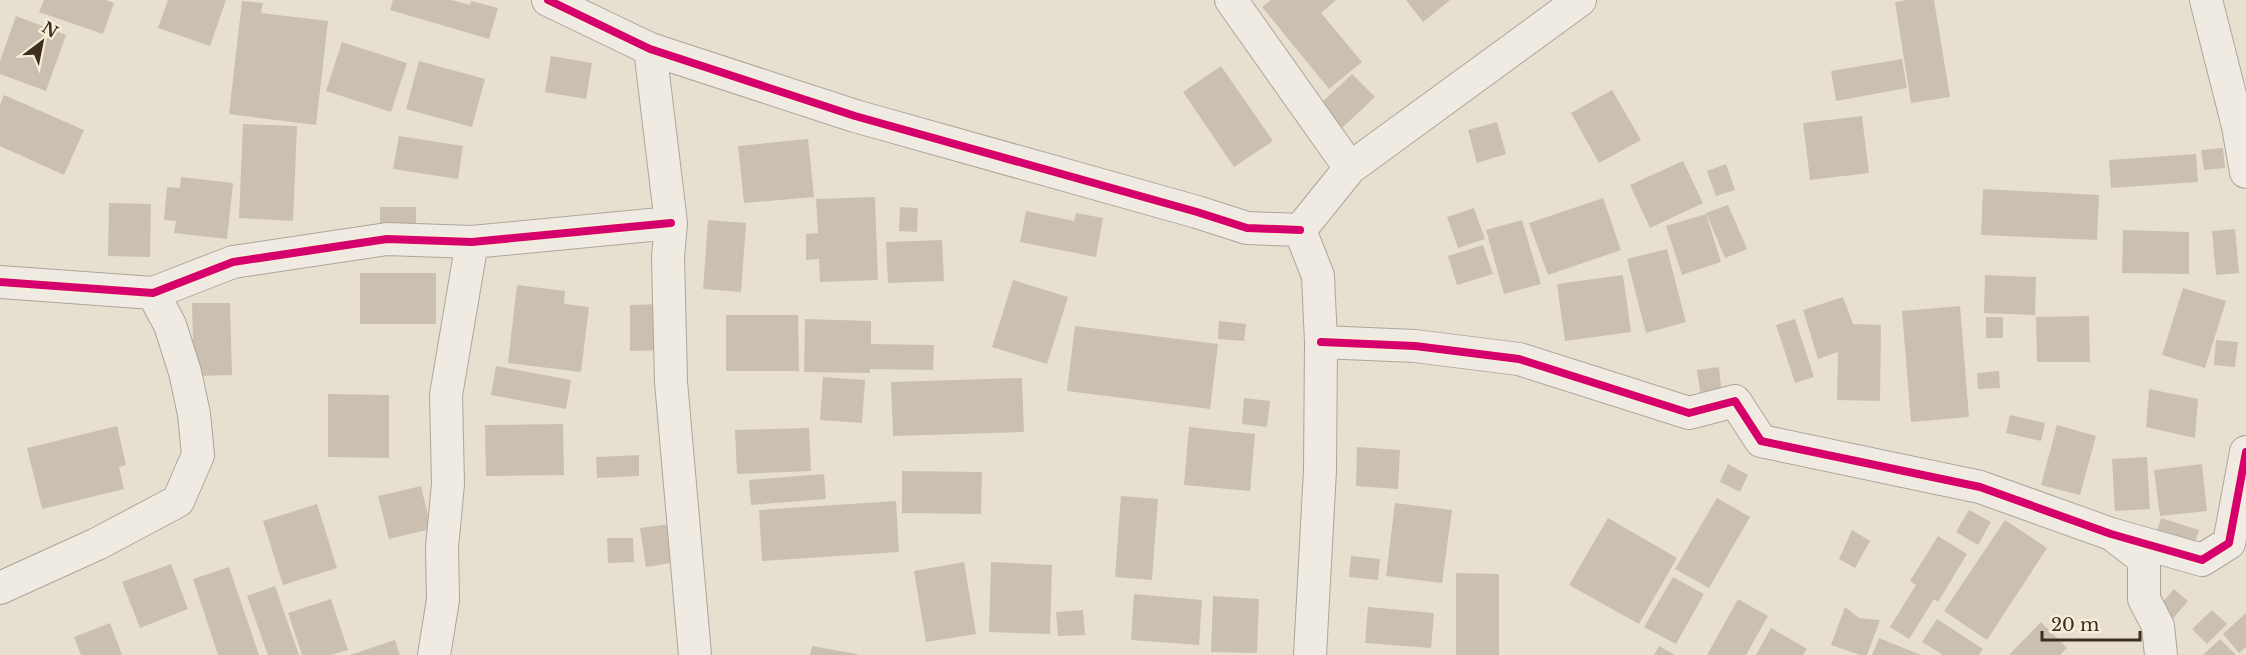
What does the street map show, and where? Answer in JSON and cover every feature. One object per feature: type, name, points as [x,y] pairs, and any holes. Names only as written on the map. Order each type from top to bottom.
[{"type":"street","points":[[548,0],[650,49],[855,116],[1247,228],[1300,230]]},
{"type":"street","points":[[1231,0],[1350,168]]},
{"type":"street","points":[[1300,230],[1350,168],[1580,0]]},
{"type":"street","points":[[2206,0],[2238,126],[2246,172]]},
{"type":"street","points":[[650,49],[671,223],[668,257],[671,382],[695,655]]},
{"type":"street","points":[[0,282],[153,293],[233,262],[387,239],[472,242],[671,223]]},
{"type":"street","points":[[1300,230],[1318,276],[1321,342],[1320,470],[1310,655]]},
{"type":"street","points":[[434,655],[442,600],[442,547],[448,484],[446,395],[472,242]]},
{"type":"street","points":[[0,588],[7,587],[98,544],[178,501],[198,456],[194,414],[185,372],[170,325],[153,293]]},
{"type":"street","points":[[1321,342],[1415,346],[1519,359],[1689,413],[1735,401],[1761,441],[1980,487],[2111,534],[2202,560],[2229,543],[2246,452]]},
{"type":"street","points":[[2111,534],[2144,559],[2144,599],[2158,626],[2161,655]]},
{"type":"building","points":[[44,0],[106,0],[114,3],[103,34],[39,12]]},
{"type":"building","points":[[168,0],[226,0],[210,46],[158,28]]},
{"type":"building","points":[[393,0],[451,0],[470,5],[471,1],[498,8],[489,39],[390,10]]},
{"type":"building","points":[[1271,0],[1336,0],[1321,13],[1362,62],[1329,89],[1262,7]]},
{"type":"building","points":[[1406,0],[1450,0],[1423,22]]},
{"type":"building","points":[[1934,0],[1950,97],[1911,103],[1895,2]]},
{"type":"building","points":[[242,1],[263,3],[261,13],[328,21],[316,125],[229,114]]},
{"type":"building","points":[[16,16],[66,35],[46,91],[0,74],[0,61]]},
{"type":"building","points":[[342,42],[407,63],[391,112],[326,91]]},
{"type":"building","points":[[551,56],[592,63],[586,99],[545,92]]},
{"type":"building","points":[[1902,59],[1907,88],[1836,101],[1831,71]]},
{"type":"building","points":[[419,61],[485,79],[472,127],[406,109]]},
{"type":"building","points":[[1221,66],[1273,141],[1234,167],[1183,92]]},
{"type":"building","points":[[1352,74],[1375,97],[1342,128],[1320,104]]},
{"type":"building","points":[[1612,90],[1641,140],[1599,163],[1571,113]]},
{"type":"building","points":[[4,95],[84,130],[64,175],[0,146],[0,105]]},
{"type":"building","points":[[1862,116],[1869,173],[1810,180],[1803,123]]},
{"type":"building","points":[[1497,122],[1506,154],[1477,163],[1468,130]]},
{"type":"building","points":[[243,124],[297,126],[293,221],[239,218]]},
{"type":"building","points":[[399,136],[463,146],[458,179],[393,169]]},
{"type":"building","points":[[808,139],[814,197],[744,203],[738,146]]},
{"type":"building","points":[[2223,148],[2225,168],[2204,170],[2201,150]]},
{"type":"building","points":[[2196,154],[2198,182],[2111,188],[2109,160]]},
{"type":"building","points":[[1683,161],[1703,203],[1650,228],[1630,185]]},
{"type":"building","points":[[1726,164],[1735,190],[1716,196],[1707,171]]},
{"type":"building","points":[[181,177],[233,183],[227,239],[174,233],[176,221],[164,220],[167,187],[180,188]]},
{"type":"building","points":[[1983,189],[2099,195],[2097,240],[1981,235]]},
{"type":"building","points":[[875,197],[878,280],[820,282],[819,259],[806,260],[806,234],[818,233],[816,199]]},
{"type":"building","points":[[1603,198],[1621,250],[1548,275],[1529,223]]},
{"type":"building","points":[[109,203],[151,204],[150,257],[108,256]]},
{"type":"building","points":[[1728,205],[1747,249],[1725,258],[1706,213]]},
{"type":"building","points":[[380,207],[416,207],[416,228],[380,228]]},
{"type":"building","points":[[900,207],[918,208],[917,232],[899,231]]},
{"type":"building","points":[[1474,208],[1485,239],[1458,248],[1447,217]]},
{"type":"building","points":[[1026,211],[1074,221],[1076,213],[1103,218],[1096,257],[1020,242]]},
{"type":"building","points":[[1706,214],[1721,262],[1682,275],[1666,226]]},
{"type":"building","points":[[708,220],[746,223],[741,292],[703,289]]},
{"type":"building","points":[[1522,220],[1541,284],[1504,294],[1486,230]]},
{"type":"building","points":[[2235,229],[2239,273],[2216,275],[2212,231]]},
{"type":"building","points":[[2123,230],[2189,232],[2189,274],[2122,273]]},
{"type":"building","points":[[942,240],[944,281],[888,283],[886,242]]},
{"type":"building","points":[[1483,245],[1493,274],[1457,285],[1448,256]]},
{"type":"building","points":[[1667,249],[1686,322],[1646,333],[1627,259]]},
{"type":"building","points":[[360,273],[436,273],[436,324],[360,324]]},
{"type":"building","points":[[1623,275],[1631,332],[1565,341],[1557,284]]},
{"type":"building","points":[[1985,275],[2036,277],[2035,315],[1984,313]]},
{"type":"building","points":[[1013,280],[1068,297],[1047,364],[992,347]]},
{"type":"building","points":[[517,285],[565,291],[564,304],[589,307],[581,372],[508,363]]},
{"type":"building","points":[[2183,288],[2226,301],[2205,368],[2162,355]]},
{"type":"building","points":[[1843,297],[1853,324],[1881,325],[1880,401],[1837,400],[1838,352],[1818,359],[1803,310]]},
{"type":"building","points":[[192,303],[230,303],[232,375],[194,376]]},
{"type":"building","points":[[663,304],[664,350],[630,351],[630,305]]},
{"type":"building","points":[[1960,306],[1969,417],[1911,422],[1902,311]]},
{"type":"building","points":[[726,315],[798,315],[799,371],[726,371]]},
{"type":"building","points":[[2089,316],[2090,362],[2037,362],[2036,317]]},
{"type":"building","points":[[1986,317],[2003,317],[2003,338],[1986,338]]},
{"type":"building","points":[[805,319],[871,321],[871,344],[934,345],[933,370],[870,369],[870,373],[804,372]]},
{"type":"building","points":[[1795,319],[1814,377],[1795,383],[1776,325]]},
{"type":"building","points":[[1219,321],[1246,324],[1244,341],[1218,339]]},
{"type":"building","points":[[1075,326],[1218,344],[1210,409],[1067,391]]},
{"type":"building","points":[[2216,340],[2238,342],[2235,367],[2214,365]]},
{"type":"building","points":[[496,366],[571,380],[566,409],[491,395]]},
{"type":"building","points":[[1719,367],[1722,395],[1701,398],[1697,370]]},
{"type":"building","points":[[1999,371],[2000,388],[1978,389],[1977,373]]},
{"type":"building","points":[[823,377],[865,380],[862,423],[820,420]]},
{"type":"building","points":[[1022,378],[1024,432],[893,436],[891,382]]},
{"type":"building","points":[[2149,389],[2198,399],[2195,438],[2146,427]]},
{"type":"building","points":[[328,394],[389,395],[389,458],[328,457]]},
{"type":"building","points":[[1244,398],[1270,401],[1267,427],[1242,424]]},
{"type":"building","points":[[2010,415],[2045,423],[2041,441],[2006,433]]},
{"type":"building","points":[[563,424],[564,475],[486,476],[485,425]]},
{"type":"building","points":[[2057,425],[2096,436],[2080,495],[2041,485]]},
{"type":"building","points":[[117,426],[126,465],[119,467],[124,489],[42,509],[27,448]]},
{"type":"building","points":[[1189,427],[1255,434],[1250,491],[1184,485]]},
{"type":"building","points":[[809,428],[811,471],[737,474],[735,430]]},
{"type":"building","points":[[1357,447],[1400,450],[1398,489],[1356,486]]},
{"type":"building","points":[[639,455],[639,476],[597,478],[596,457]]},
{"type":"building","points":[[2147,457],[2150,509],[2115,511],[2112,459]]},
{"type":"building","points":[[1728,464],[1748,475],[1740,492],[1720,482]]},
{"type":"building","points":[[2202,464],[2207,511],[2160,516],[2154,470]]},
{"type":"building","points":[[902,471],[982,472],[981,514],[902,513]]},
{"type":"building","points":[[824,474],[826,499],[751,505],[749,480]]},
{"type":"building","points":[[421,486],[431,529],[389,539],[378,496]]},
{"type":"building","points":[[1121,496],[1158,499],[1152,580],[1115,577]]},
{"type":"building","points":[[1717,498],[1750,517],[1709,588],[1675,569]]},
{"type":"building","points":[[896,501],[899,552],[762,561],[759,510]]},
{"type":"building","points":[[1395,503],[1452,510],[1442,583],[1386,576]]},
{"type":"building","points":[[317,504],[337,568],[283,585],[263,521]]},
{"type":"building","points":[[1969,510],[1991,522],[1978,545],[1956,532]]},
{"type":"building","points":[[1608,518],[1677,558],[1639,624],[1569,585]]},
{"type":"building","points":[[2161,518],[2199,530],[2193,549],[2155,537]]},
{"type":"building","points":[[2005,520],[2047,548],[1987,640],[1944,611]]},
{"type":"building","points":[[671,524],[677,562],[646,567],[640,528]]},
{"type":"building","points":[[1852,530],[1870,541],[1855,568],[1839,559]]},
{"type":"building","points":[[1938,536],[1967,554],[1938,602],[1934,599],[1909,639],[1890,627],[1916,585],[1910,581]]},
{"type":"building","points":[[607,538],[633,538],[634,562],[608,563]]},
{"type":"building","points":[[1351,556],[1380,559],[1378,580],[1349,577]]},
{"type":"building","points":[[964,562],[976,634],[926,642],[914,571]]},
{"type":"building","points":[[991,562],[1052,565],[1050,634],[989,632]]},
{"type":"building","points":[[171,564],[188,609],[140,628],[122,582]]},
{"type":"building","points":[[229,567],[259,655],[218,655],[193,579]]},
{"type":"building","points":[[1456,573],[1499,574],[1499,655],[1456,655]]},
{"type":"building","points":[[1673,577],[1704,594],[1676,644],[1644,627]]},
{"type":"building","points":[[275,586],[299,655],[268,655],[247,596]]},
{"type":"building","points":[[2174,589],[2188,601],[2171,621],[2157,609]]},
{"type":"building","points":[[1134,594],[1202,600],[1199,645],[1131,640]]},
{"type":"building","points":[[1213,596],[1259,599],[1257,653],[1211,652]]},
{"type":"building","points":[[331,599],[348,650],[331,655],[302,655],[288,613]]},
{"type":"building","points":[[1738,599],[1768,616],[1746,655],[1707,655]]},
{"type":"building","points":[[1368,607],[1434,613],[1431,648],[1365,643]]},
{"type":"building","points":[[1845,607],[1859,618],[1880,620],[1867,655],[1860,655],[1831,645]]},
{"type":"building","points":[[1083,610],[1085,635],[1058,636],[1056,612]]},
{"type":"building","points":[[2212,610],[2227,624],[2207,644],[2192,629]]},
{"type":"building","points":[[2246,613],[2246,647],[2239,653],[2223,634]]},
{"type":"building","points":[[1937,619],[1983,649],[1979,655],[1943,655],[1922,642]]},
{"type":"building","points":[[2041,622],[2067,648],[2060,655],[2009,655]]},
{"type":"building","points":[[110,623],[122,655],[81,655],[74,637]]},
{"type":"building","points":[[1771,628],[1807,649],[1803,655],[1756,655]]},
{"type":"building","points":[[1879,638],[1921,655],[1872,655]]},
{"type":"building","points":[[2220,639],[2236,655],[2203,655]]},
{"type":"building","points":[[395,640],[400,655],[350,655]]},
{"type":"building","points":[[812,646],[857,654],[857,655],[810,655]]},
{"type":"building","points":[[1659,646],[1675,655],[1654,655]]},
{"type":"cycle path","points":[[548,0],[650,49],[855,116],[1247,228],[1300,230]]},
{"type":"cycle path","points":[[0,282],[153,293],[233,262],[387,239],[472,242],[671,223]]},
{"type":"cycle path","points":[[1321,342],[1415,346],[1519,359],[1689,413],[1735,401],[1761,441],[1980,487],[2111,534],[2202,560],[2229,543],[2246,452]]}]
